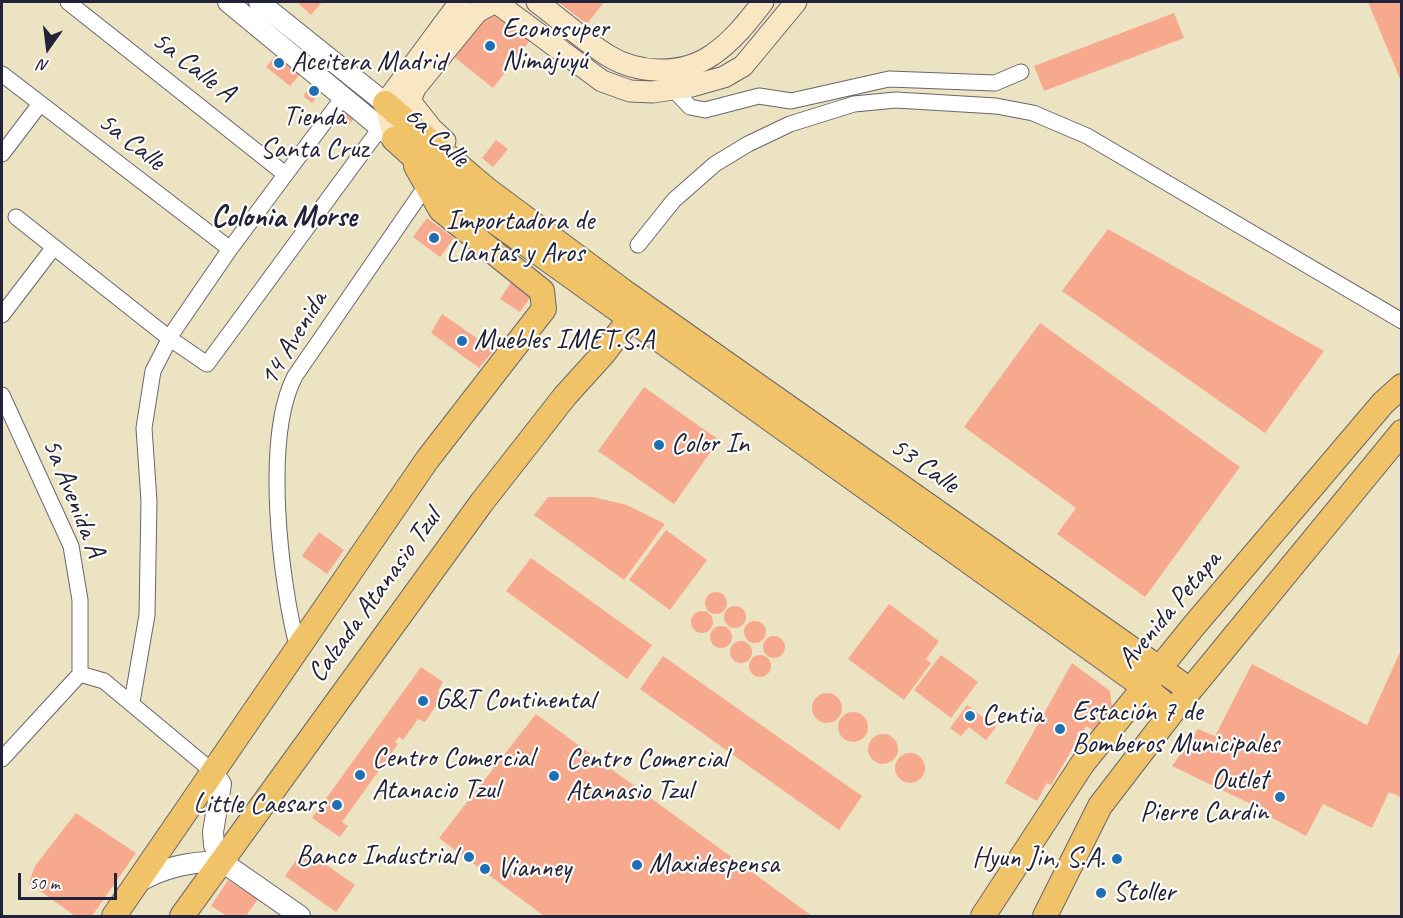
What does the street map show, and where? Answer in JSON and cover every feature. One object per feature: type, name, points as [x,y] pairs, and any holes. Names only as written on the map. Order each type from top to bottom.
[{"type":"main road","points":[[426,186],[394,139],[385,103],[476,5],[495,2],[602,81],[630,91],[653,92],[724,77],[743,66],[796,2]]},
{"type":"main road","points":[[537,2],[607,56],[631,67],[656,71],[687,66],[711,56],[732,38],[763,2]]},
{"type":"main road","points":[[476,5],[415,88],[411,100],[432,129],[485,178],[486,189]]},
{"type":"main road","name":"6a Calle","points":[[385,103],[595,283]]},
{"type":"main road","name":"6a Calle","points":[[394,139],[448,188],[625,304]]},
{"type":"main road","name":"Calzada Atanasio Tzul","points":[[114,916],[427,460],[544,309],[543,291],[441,210],[426,186]]},
{"type":"main road","name":"Calzada Atanasio Tzul","points":[[182,916],[482,502],[565,396],[603,354],[625,304]]},
{"type":"main road","name":"53 Calle","points":[[625,304],[691,364],[1144,687],[1173,711]]},
{"type":"main road","name":"53 Calle","points":[[625,304],[1190,690]]},
{"type":"main road","points":[[603,354],[636,342],[654,346],[691,364]]},
{"type":"main road","name":"Avenida Petapa","points":[[983,916],[1083,763],[1160,668],[1383,404],[1401,386]]},
{"type":"main road","points":[[1045,916],[1085,833],[1109,794],[1173,711],[1401,432]]},
{"type":"street","name":"5a Calle A","points":[[68,2],[285,174]]},
{"type":"street","name":"6a Calle","points":[[228,2],[394,139]]},
{"type":"street","name":"6a Calle","points":[[259,2],[385,103]]},
{"type":"street","points":[[673,89],[690,107],[705,110],[759,96],[791,101],[889,79],[995,83],[1021,72]]},
{"type":"street","name":"5a Calle","points":[[2,74],[230,249]]},
{"type":"street","points":[[132,702],[142,655],[150,570],[145,417],[153,371],[169,339],[230,249],[344,96]]},
{"type":"street","points":[[638,245],[675,200],[715,164],[748,144],[790,124],[854,104],[896,100],[996,106],[1033,113],[1087,136],[1401,321]]},
{"type":"street","points":[[2,154],[40,104]]},
{"type":"street","points":[[16,217],[169,339],[207,364],[394,139]]},
{"type":"street","name":"14 Avenida","points":[[298,649],[285,591],[279,518],[279,429],[282,408],[295,376],[426,186]]},
{"type":"street","points":[[2,315],[54,247]]},
{"type":"street","name":"5a Avenida A","points":[[2,395],[71,546],[80,600],[80,674]]},
{"type":"street","points":[[2,759],[80,674],[104,681],[212,771],[220,784],[220,797],[213,816],[213,832],[214,845],[221,861],[300,916]]},
{"type":"street","points":[[135,884],[172,866],[192,861],[221,861]]},
{"type":"building","points":[[297,2],[322,2],[311,15]]},
{"type":"building","points":[[558,2],[604,2],[587,24]]},
{"type":"building","points":[[1368,2],[1401,2],[1401,81]]},
{"type":"building","name":"Econosuper Nimajuyú","points":[[493,8],[531,39],[493,88],[449,53]]},
{"type":"building","points":[[1174,13],[1184,38],[1044,91],[1034,66]]},
{"type":"building","points":[[280,50],[304,69],[290,86],[266,67]]},
{"type":"building","name":"Tienda Santa Cruz","points":[[316,79],[325,86],[312,103],[303,96]]},
{"type":"building","points":[[343,108],[358,113],[349,125],[337,116]]},
{"type":"building","points":[[496,140],[508,149],[493,167],[482,158]]},
{"type":"building","name":"Importadora de Llantas y Aros","points":[[427,218],[454,238],[440,257],[413,237]]},
{"type":"building","points":[[1108,229],[1324,351],[1265,433],[1062,291]]},
{"type":"building","points":[[514,278],[534,292],[520,312],[500,299]]},
{"type":"building","name":"Muebles IMET.S.A","points":[[442,314],[494,350],[479,368],[431,333]]},
{"type":"building","points":[[1040,323],[1240,467],[1145,597],[1057,534],[1076,508],[964,427]]},
{"type":"building","name":"Color In","points":[[644,387],[719,440],[674,504],[598,451]]},
{"type":"building","points":[[548,497],[593,497],[627,505],[665,524],[624,580],[534,515]]},
{"type":"building","points":[[666,530],[707,560],[670,610],[629,580]]},
{"type":"building","points":[[319,532],[344,550],[327,574],[302,556]]},
{"type":"building","points":[[531,558],[652,645],[627,679],[506,591]]},
{"type":"building","points":[[716,592],[724,595],[727,603],[724,611],[716,614],[708,611],[705,603],[708,595]]},
{"type":"building","points":[[889,604],[939,641],[926,659],[931,663],[904,700],[848,659]]},
{"type":"building","points":[[735,606],[743,609],[746,617],[743,625],[735,628],[727,625],[724,617],[727,609]]},
{"type":"building","points":[[702,611],[710,614],[713,622],[710,630],[702,633],[694,630],[691,622],[694,614]]},
{"type":"building","points":[[755,621],[763,624],[766,632],[763,640],[755,643],[747,640],[744,632],[747,624]]},
{"type":"building","points":[[721,626],[729,629],[732,637],[729,645],[721,648],[713,645],[710,637],[713,629]]},
{"type":"building","points":[[774,636],[782,639],[785,647],[782,655],[774,658],[766,655],[763,647],[766,639]]},
{"type":"building","points":[[741,641],[749,644],[752,652],[749,660],[741,663],[733,660],[730,652],[733,644]]},
{"type":"building","points":[[1401,650],[1401,797],[1389,792],[1372,828],[1323,804],[1306,836],[1250,806],[1251,804],[1172,766],[1198,729],[1215,736],[1252,664],[1367,725]]},
{"type":"building","points":[[760,655],[768,658],[771,666],[768,674],[760,677],[752,674],[749,666],[752,658]]},
{"type":"building","points":[[941,655],[978,682],[951,718],[914,690]]},
{"type":"building","points":[[663,656],[862,796],[839,830],[640,689]]},
{"type":"building","name":"Estación 7 de Bomberos Municipales","points":[[1072,663],[1110,691],[1112,707],[1096,732],[1086,726],[1051,785],[1047,783],[1037,801],[1005,783]]},
{"type":"building","name":"Centro Comercial Atanacio Tzul","points":[[421,667],[443,682],[438,691],[443,695],[425,722],[418,719],[403,740],[399,737],[395,742],[398,744],[342,822],[348,826],[340,837],[312,818]]},
{"type":"building","points":[[827,693],[837,698],[842,708],[837,718],[827,723],[817,718],[812,708],[817,698]]},
{"type":"building","name":"Centia","points":[[967,705],[996,727],[986,740],[969,727],[961,736],[950,728]]},
{"type":"building","points":[[853,712],[863,717],[868,727],[863,737],[853,742],[843,737],[838,727],[843,717]]},
{"type":"building","name":"Centro Comercial Atanasio Tzul","points":[[536,714],[812,916],[544,916],[439,838]]},
{"type":"building","points":[[883,734],[893,739],[898,749],[893,759],[883,764],[873,759],[868,749],[873,739]]},
{"type":"building","points":[[910,753],[920,758],[925,768],[920,778],[910,783],[900,778],[895,768],[900,758]]},
{"type":"building","points":[[76,813],[136,853],[92,916],[75,916],[29,883],[35,866]]},
{"type":"building","points":[[304,849],[355,885],[336,912],[285,876]]},
{"type":"building","points":[[228,880],[258,899],[246,916],[227,916],[211,906]]},
{"type":"place","name":"Econosuper Nimajuyú","points":[[490,46]]},
{"type":"place","name":"Aceitera Madrid","points":[[279,63]]},
{"type":"place","name":"Tienda Santa Cruz","points":[[314,91]]},
{"type":"place","name":"Importadora de Llantas y Aros","points":[[434,238]]},
{"type":"place","name":"Muebles IMET.S.A","points":[[462,341]]},
{"type":"place","name":"Color In","points":[[659,445]]},
{"type":"place","name":"G&T Continental","points":[[423,701]]},
{"type":"place","name":"Centia","points":[[970,716]]},
{"type":"place","name":"Estación 7 de Bomberos Municipales","points":[[1060,729]]},
{"type":"place","name":"Centro Comercial Atanacio Tzul","points":[[360,775]]},
{"type":"place","name":"Centro Comercial Atanasio Tzul","points":[[554,776]]},
{"type":"place","name":"Outlet Pierre Cardin","points":[[1280,797]]},
{"type":"place","name":"Little Caesars","points":[[337,805]]},
{"type":"place","name":"Banco Industrial","points":[[469,857]]},
{"type":"place","name":"Hyun Jin, S.A.","points":[[1117,859]]},
{"type":"place","name":"Maxidespensa","points":[[637,865]]},
{"type":"place","name":"Vianney","points":[[485,869]]},
{"type":"place","name":"Stoller","points":[[1101,893]]},
{"type":"district","name":"Colonia Morse","points":[[284,218]]}]
